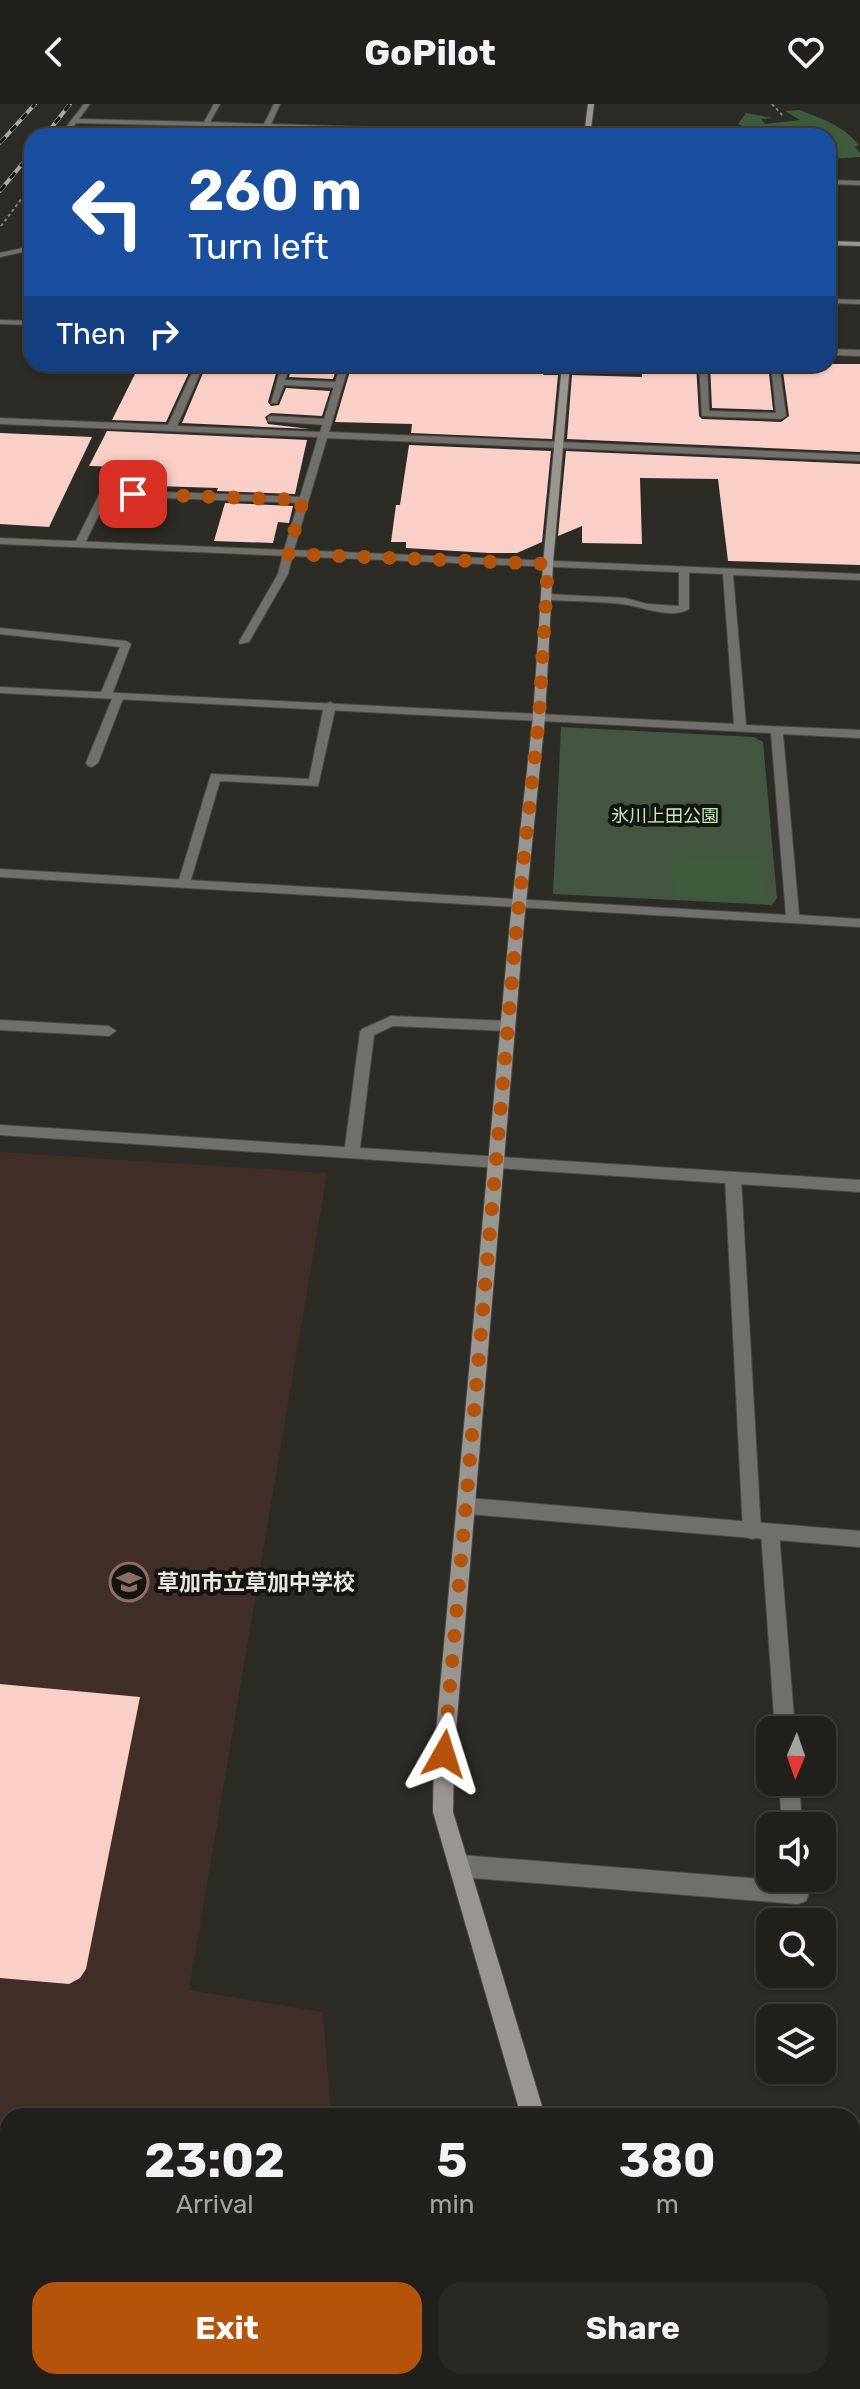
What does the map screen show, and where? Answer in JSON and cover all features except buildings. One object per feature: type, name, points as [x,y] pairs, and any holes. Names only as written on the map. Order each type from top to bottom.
[{"type":"street","points":[[68,128],[87,104]]},
{"type":"street","points":[[204,128],[217,104]]},
{"type":"street","points":[[267,125],[277,104]]},
{"type":"street","points":[[589,128],[591,104]]},
{"type":"street","points":[[74,121],[306,128]]},
{"type":"street","points":[[836,182],[860,183]]},
{"type":"street","points":[[836,243],[860,244]]},
{"type":"street","points":[[0,255],[24,250]]},
{"type":"street","points":[[836,301],[860,302]]},
{"type":"street","points":[[0,322],[24,323]]},
{"type":"street","points":[[836,352],[860,353]]},
{"type":"street","points":[[171,429],[196,372]]},
{"type":"street","points":[[274,401],[284,372]]},
{"type":"street","points":[[244,642],[283,574],[342,372]]},
{"type":"street","points":[[531,2108],[443,1812],[444,1754],[519,902],[539,717],[548,564],[565,372]]},
{"type":"street","points":[[703,372],[705,414],[781,416],[776,372]]},
{"type":"street","points":[[280,382],[338,385]]},
{"type":"street","points":[[271,419],[326,422]]},
{"type":"street","points":[[0,421],[860,458]]},
{"type":"street","points":[[79,545],[105,493],[303,500]]},
{"type":"street","points":[[0,541],[860,577]]},
{"type":"street","points":[[546,597],[625,601],[647,607],[684,609],[684,570]]},
{"type":"street","points":[[728,572],[740,728]]},
{"type":"street","points":[[0,631],[126,644],[92,763]]},
{"type":"street","points":[[0,690],[860,734]]},
{"type":"street","points":[[184,883],[215,777],[314,783],[330,705]]},
{"type":"street","points":[[777,730],[793,919]]},
{"type":"street","points":[[0,873],[860,923]]},
{"type":"street","points":[[352,1154],[367,1032],[391,1021],[508,1026]]},
{"type":"street","points":[[0,1025],[109,1031]]},
{"type":"street","points":[[0,1130],[860,1186]]},
{"type":"street","points":[[733,1178],[761,1531],[783,1716]]},
{"type":"street","points":[[468,1506],[860,1539]]},
{"type":"street","points":[[460,1866],[756,1890]]},
{"type":"path","points":[[772,104],[784,117]]},
{"type":"path","points":[[0,227],[24,196]]},
{"type":"shaded area","name":"草加市立草加中学校","points":[[0,1152],[327,1173],[189,1990],[323,2012],[330,2108],[0,2108]]},
{"type":"green space","points":[[800,110],[847,133],[859,145],[855,147],[860,157],[836,158],[836,128],[747,128],[738,124],[746,113],[773,118],[761,119],[765,124],[800,120],[785,111]]},
{"type":"green space","name":"氷川上田公園","points":[[561,727],[754,737],[763,742],[777,898],[772,905],[553,894]]},
{"type":"green space","points":[[670,857],[758,859],[765,899],[674,897]]},
{"type":"railway","points":[[0,143],[35,104]]},
{"type":"railway","points":[[51,128],[70,104]]},
{"type":"railway","points":[[0,191],[24,162]]},
{"type":"place","name":"草加市立草加中学校","points":[[129,1582]]},
{"type":"route","points":[[133,494],[303,500],[288,554],[548,564],[539,717],[517,922],[444,1754]]}]
